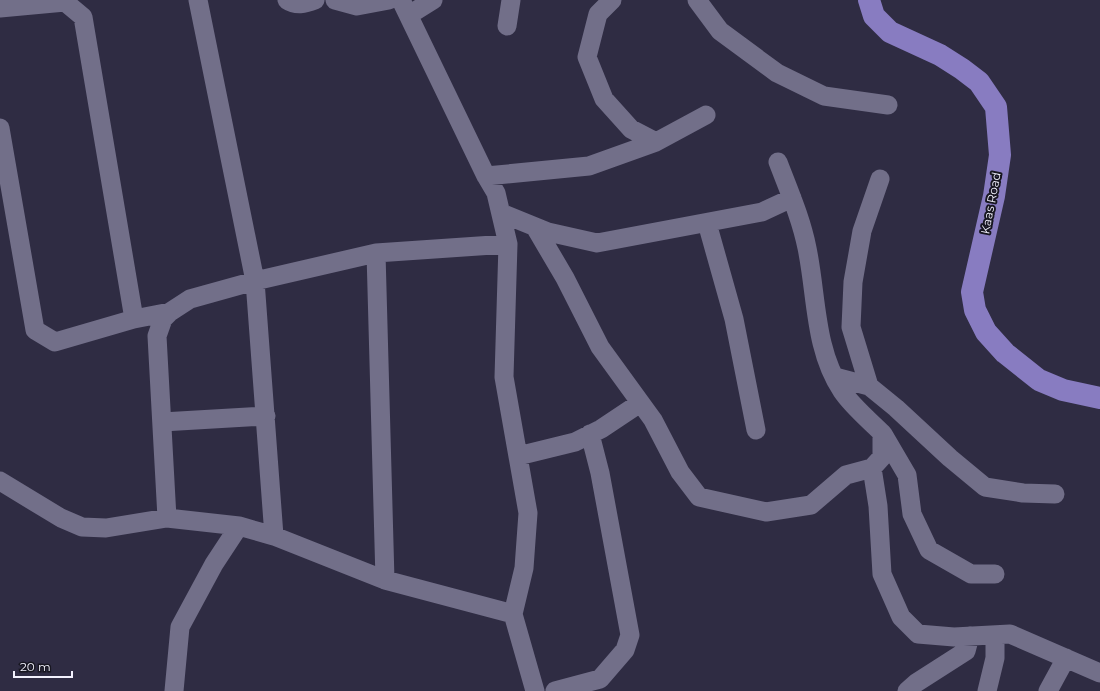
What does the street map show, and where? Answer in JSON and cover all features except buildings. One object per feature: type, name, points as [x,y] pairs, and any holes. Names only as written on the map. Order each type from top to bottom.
[{"type":"main road","name":"Kaas Road","points":[[869,0],[874,16],[890,32],[940,55],[962,69],[979,82],[996,107],[1000,154],[994,196],[972,292],[975,310],[986,332],[1005,353],[1039,380],[1063,390],[1100,398]]},
{"type":"street","points":[[198,0],[256,281],[274,536]]},
{"type":"street","points":[[287,0],[293,4],[304,4],[315,0]]},
{"type":"street","points":[[335,0],[357,6],[389,0]]},
{"type":"street","points":[[433,0],[405,8],[486,176],[496,193],[508,244],[504,377],[528,513],[524,568],[513,614],[535,691]]},
{"type":"street","points":[[507,26],[511,0]]},
{"type":"street","points":[[612,0],[598,14],[587,57],[604,99],[631,129],[656,142]]},
{"type":"street","points":[[697,0],[720,31],[777,74],[824,96],[888,105]]},
{"type":"street","points":[[0,8],[65,2],[83,17],[134,318]]},
{"type":"street","points":[[486,176],[589,166],[656,142],[706,115]]},
{"type":"street","points":[[0,128],[35,330],[55,342],[134,318],[170,312]]},
{"type":"street","points":[[778,162],[801,221],[808,250],[815,310],[825,355],[842,392],[882,433],[907,475],[912,514],[929,550],[972,574],[995,574]]},
{"type":"street","points":[[869,386],[851,327],[854,282],[862,231],[880,179]]},
{"type":"street","points":[[501,212],[548,232],[597,243],[762,212],[792,198]]},
{"type":"street","points":[[707,223],[734,319],[756,430]]},
{"type":"street","points":[[535,227],[565,278],[600,347],[653,420],[680,472],[699,497],[766,512],[811,505],[846,475],[872,468],[882,457],[882,433]]},
{"type":"street","points":[[167,518],[158,336],[163,319],[170,312],[190,300],[256,281],[376,253],[508,244]]},
{"type":"street","points":[[376,253],[385,580]]},
{"type":"street","points":[[835,377],[869,386],[985,487],[1023,493],[1055,494]]},
{"type":"street","points":[[518,456],[576,442],[601,429],[640,403]]},
{"type":"street","points":[[162,422],[266,416]]},
{"type":"street","points":[[555,691],[600,679],[626,650],[630,635],[600,473],[590,434]]},
{"type":"street","points":[[872,468],[878,506],[882,574],[901,617],[918,634],[954,637],[1010,634],[1100,673]]},
{"type":"street","points":[[0,481],[61,518],[82,527],[106,528],[167,518],[239,526],[274,536],[385,580],[513,614]]},
{"type":"street","points":[[174,691],[180,627],[214,564],[239,526]]},
{"type":"street","points":[[987,691],[995,658],[995,635]]},
{"type":"street","points":[[907,691],[916,683],[966,651],[970,636]]},
{"type":"street","points":[[1048,691],[1066,658]]}]
